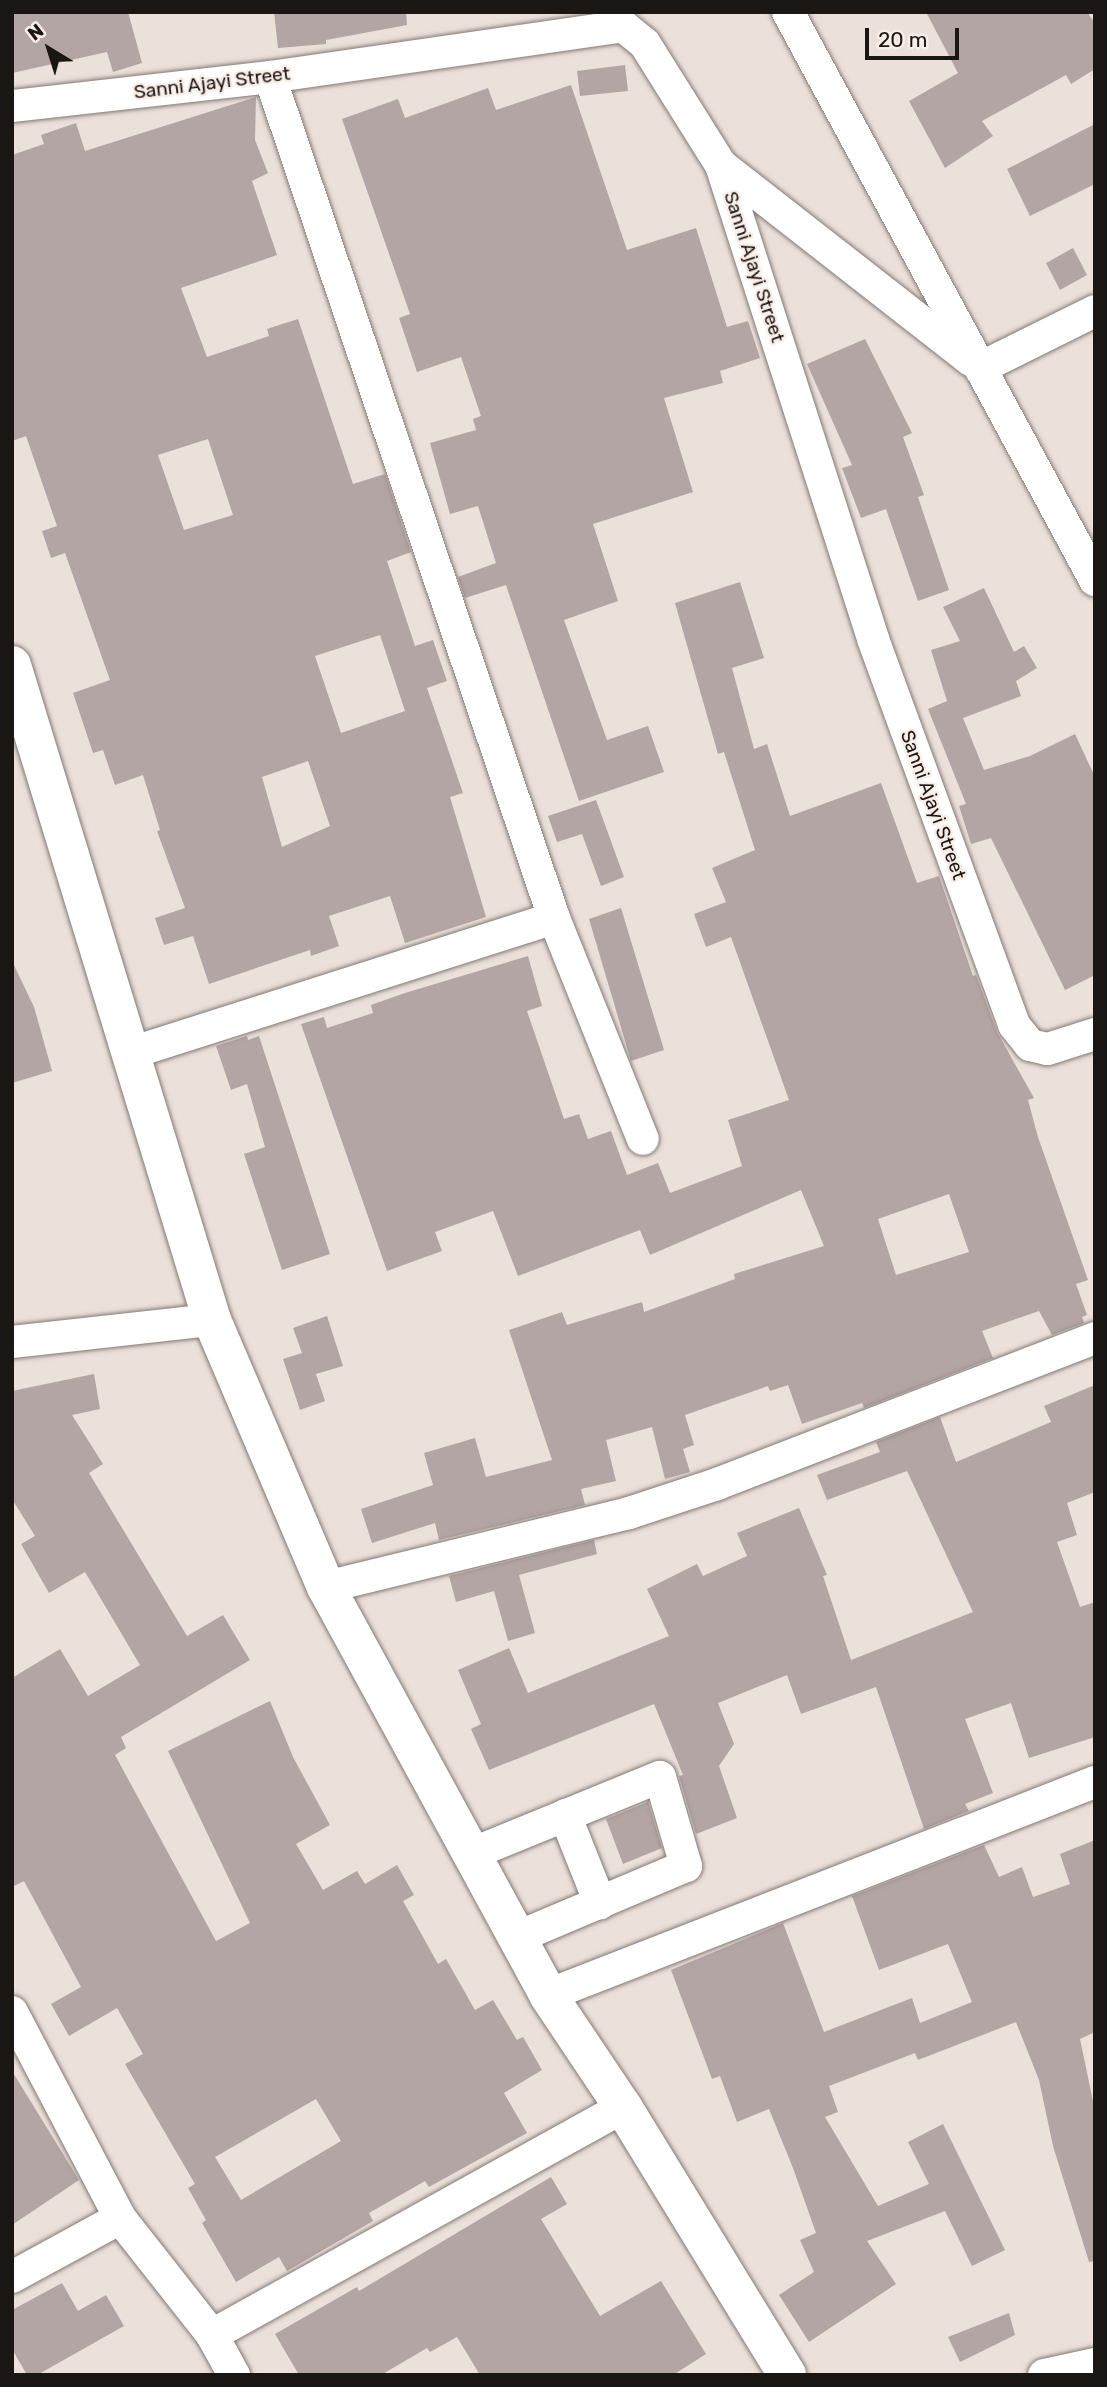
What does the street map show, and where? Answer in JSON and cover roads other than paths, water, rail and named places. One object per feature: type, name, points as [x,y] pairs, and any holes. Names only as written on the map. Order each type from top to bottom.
[{"type":"main road","points":[[12,665],[212,1320],[326,1587],[548,1994],[623,2107],[787,2375]]},
{"type":"street","points":[[788,12],[1095,580]]},
{"type":"street","name":"Sanni Ajayi Street","points":[[12,106],[270,77],[623,26],[645,44],[721,164],[873,639],[1014,1025],[1030,1045],[1048,1049],[1095,1034]]},
{"type":"street","points":[[270,77],[554,918],[643,1139]]},
{"type":"street","points":[[721,164],[980,368]]},
{"type":"street","points":[[980,368],[1095,310]]},
{"type":"street","points":[[131,1053],[554,918]]},
{"type":"street","points":[[12,1342],[212,1320]]},
{"type":"street","points":[[326,1587],[629,1513],[716,1485],[1095,1338]]},
{"type":"street","points":[[471,1854],[660,1777],[688,1863],[518,1937]]},
{"type":"street","points":[[548,1994],[1095,1782]]},
{"type":"street","points":[[565,1815],[600,1903]]},
{"type":"street","points":[[12,2012],[120,2218],[212,2334],[234,2375]]},
{"type":"street","points":[[212,2334],[623,2107]]},
{"type":"street","points":[[12,2277],[120,2218]]},
{"type":"street","points":[[1044,2375],[1095,2364]]}]
